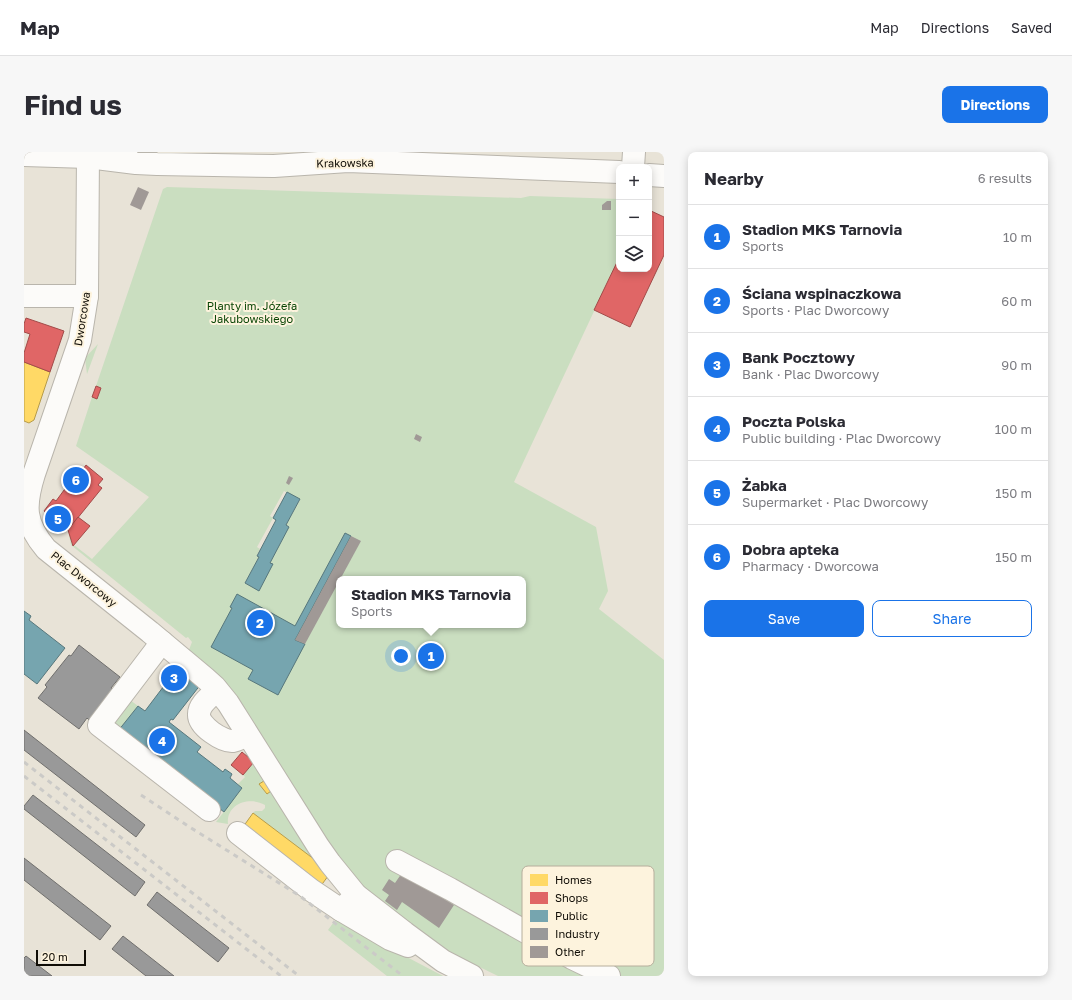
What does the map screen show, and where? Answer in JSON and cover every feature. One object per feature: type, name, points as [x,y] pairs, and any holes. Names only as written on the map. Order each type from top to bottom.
[{"type":"street","points":[[633,164],[634,152]]},
{"type":"street","name":"Krakowska","points":[[24,155],[88,155],[136,163],[157,164],[274,166],[348,161],[616,172]]},
{"type":"street","name":"Dworcowa","points":[[29,472],[80,340],[87,296],[88,155]]},
{"type":"street","points":[[652,175],[664,176]]},
{"type":"street","points":[[24,296],[87,296]]},
{"type":"street","name":"Plac Dworcowy","points":[[29,472],[27,516],[30,528],[36,538],[46,548],[162,642],[217,690],[228,703],[318,846],[356,895],[443,961],[472,976]]},
{"type":"street","points":[[162,642],[99,725],[209,810]]},
{"type":"street","points":[[217,690],[201,708],[198,715],[201,722],[209,730],[225,740],[237,740],[247,734]]},
{"type":"street","points":[[238,834],[311,890],[390,940],[406,946],[429,950]]},
{"type":"street","points":[[397,861],[522,930]]},
{"type":"street","points":[[341,910],[356,895]]},
{"type":"street","points":[[588,966],[609,976]]},
{"type":"green space","name":"Planty im. Józefa Jakubowskiego","points":[[167,187],[521,198],[530,196],[616,199],[616,264],[514,482],[596,527],[608,591],[599,609],[664,660],[664,976],[498,976],[459,957],[431,940],[345,873],[187,655],[192,642],[188,637],[186,638],[71,545],[68,530],[73,546],[74,545],[92,559],[149,497],[76,446],[92,397],[97,399],[101,388],[96,386],[163,189]],"holes":[[[284,491],[300,500],[286,525],[289,527],[270,563],[272,564],[245,583],[259,557],[257,555],[260,549],[257,547],[273,518],[270,516]]]},
{"type":"green space","points":[[98,344],[87,374],[85,358]]},
{"type":"green space","points":[[126,697],[138,706],[118,731],[109,720]]},
{"type":"green space","points":[[253,764],[264,781],[260,785],[267,794],[271,791],[331,872],[253,813],[255,811],[262,811],[265,808],[265,805],[259,802],[246,802],[235,807],[228,817],[228,824],[216,822],[242,788],[238,784],[245,777],[243,775]]},
{"type":"green space","points":[[339,915],[403,955],[443,976],[387,976],[328,930]]},
{"type":"building: Homes","points":[[24,362],[50,372],[34,420],[29,423],[24,421]]},
{"type":"building: Homes","points":[[264,781],[271,791],[267,794],[259,784]]},
{"type":"building: Homes","points":[[253,813],[331,872],[320,887],[243,827]]},
{"type":"building: Shops","points":[[652,211],[664,217],[664,255],[630,327],[594,310],[616,264],[616,272],[652,272]]},
{"type":"building: Shops","points":[[26,318],[64,331],[50,372],[24,362],[24,353],[30,334],[24,332]]},
{"type":"building: Shops","points":[[96,386],[101,388],[97,399],[92,397]]},
{"type":"building: Shops","points":[[86,465],[103,479],[98,485],[102,488],[68,530],[44,511],[53,499],[56,501],[70,482],[68,481],[78,469],[81,472]]},
{"type":"building: Shops","points":[[78,517],[90,526],[73,546],[68,530]]},
{"type":"building: Shops","points":[[242,752],[254,762],[243,775],[231,765]]},
{"type":"building: Public","points":[[287,492],[300,499],[286,525],[289,527],[270,563],[273,564],[259,591],[245,583],[276,520],[273,518]]},
{"type":"building: Public","points":[[345,533],[351,536],[295,640],[305,644],[278,695],[248,679],[253,670],[211,647],[232,608],[230,607],[237,594],[295,626]]},
{"type":"building: Public","points":[[24,611],[31,616],[29,620],[65,648],[37,684],[24,674]]},
{"type":"building: Public","points":[[179,666],[201,684],[173,720],[171,719],[169,722],[201,747],[197,752],[223,772],[225,769],[232,774],[230,778],[242,788],[224,812],[118,731],[138,706],[145,711]]},
{"type":"building: Industry","points":[[79,645],[120,677],[111,688],[113,689],[89,720],[87,718],[79,729],[38,698],[47,687],[45,685]]},
{"type":"building: Industry","points":[[24,730],[145,825],[136,837],[24,750]]},
{"type":"building: Industry","points":[[33,795],[145,882],[135,896],[24,809],[24,806]]},
{"type":"building: Industry","points":[[24,858],[111,926],[100,940],[24,880]]},
{"type":"building: Industry","points":[[157,892],[229,948],[218,962],[147,905]]},
{"type":"building: Industry","points":[[123,936],[174,976],[146,976],[112,949]]},
{"type":"building: Industry","points":[[26,956],[52,976],[24,976],[24,958]]},
{"type":"building: Other","points":[[138,187],[149,192],[141,210],[130,205]]},
{"type":"building: Other","points":[[607,201],[611,201],[611,210],[602,210],[602,205]]},
{"type":"building: Other","points":[[416,434],[422,437],[420,442],[414,439]]},
{"type":"building: Other","points":[[289,476],[293,478],[289,485],[286,483]]},
{"type":"building: Other","points":[[351,536],[361,541],[342,576],[336,576],[336,587],[305,644],[295,640]]},
{"type":"building: Other","points":[[404,870],[454,905],[439,928],[402,902],[397,910],[385,901],[389,895],[382,890],[389,879],[395,883]]},
{"type":"railway","points":[[24,762],[299,976]]},
{"type":"railway","points":[[24,776],[281,976]]},
{"type":"railway","points":[[141,795],[300,896],[403,976]]},
{"type":"place","name":"Dobra apteka","points":[[76,480]]},
{"type":"place","name":"Żabka","points":[[58,519]]},
{"type":"place","name":"Ściana wspinaczkowa","points":[[260,623]]},
{"type":"place","name":"Stadion MKS Tarnovia","points":[[431,656]]},
{"type":"place","name":"Bank Pocztowy","points":[[174,678]]},
{"type":"place","name":"Poczta Polska","points":[[162,741]]}]
